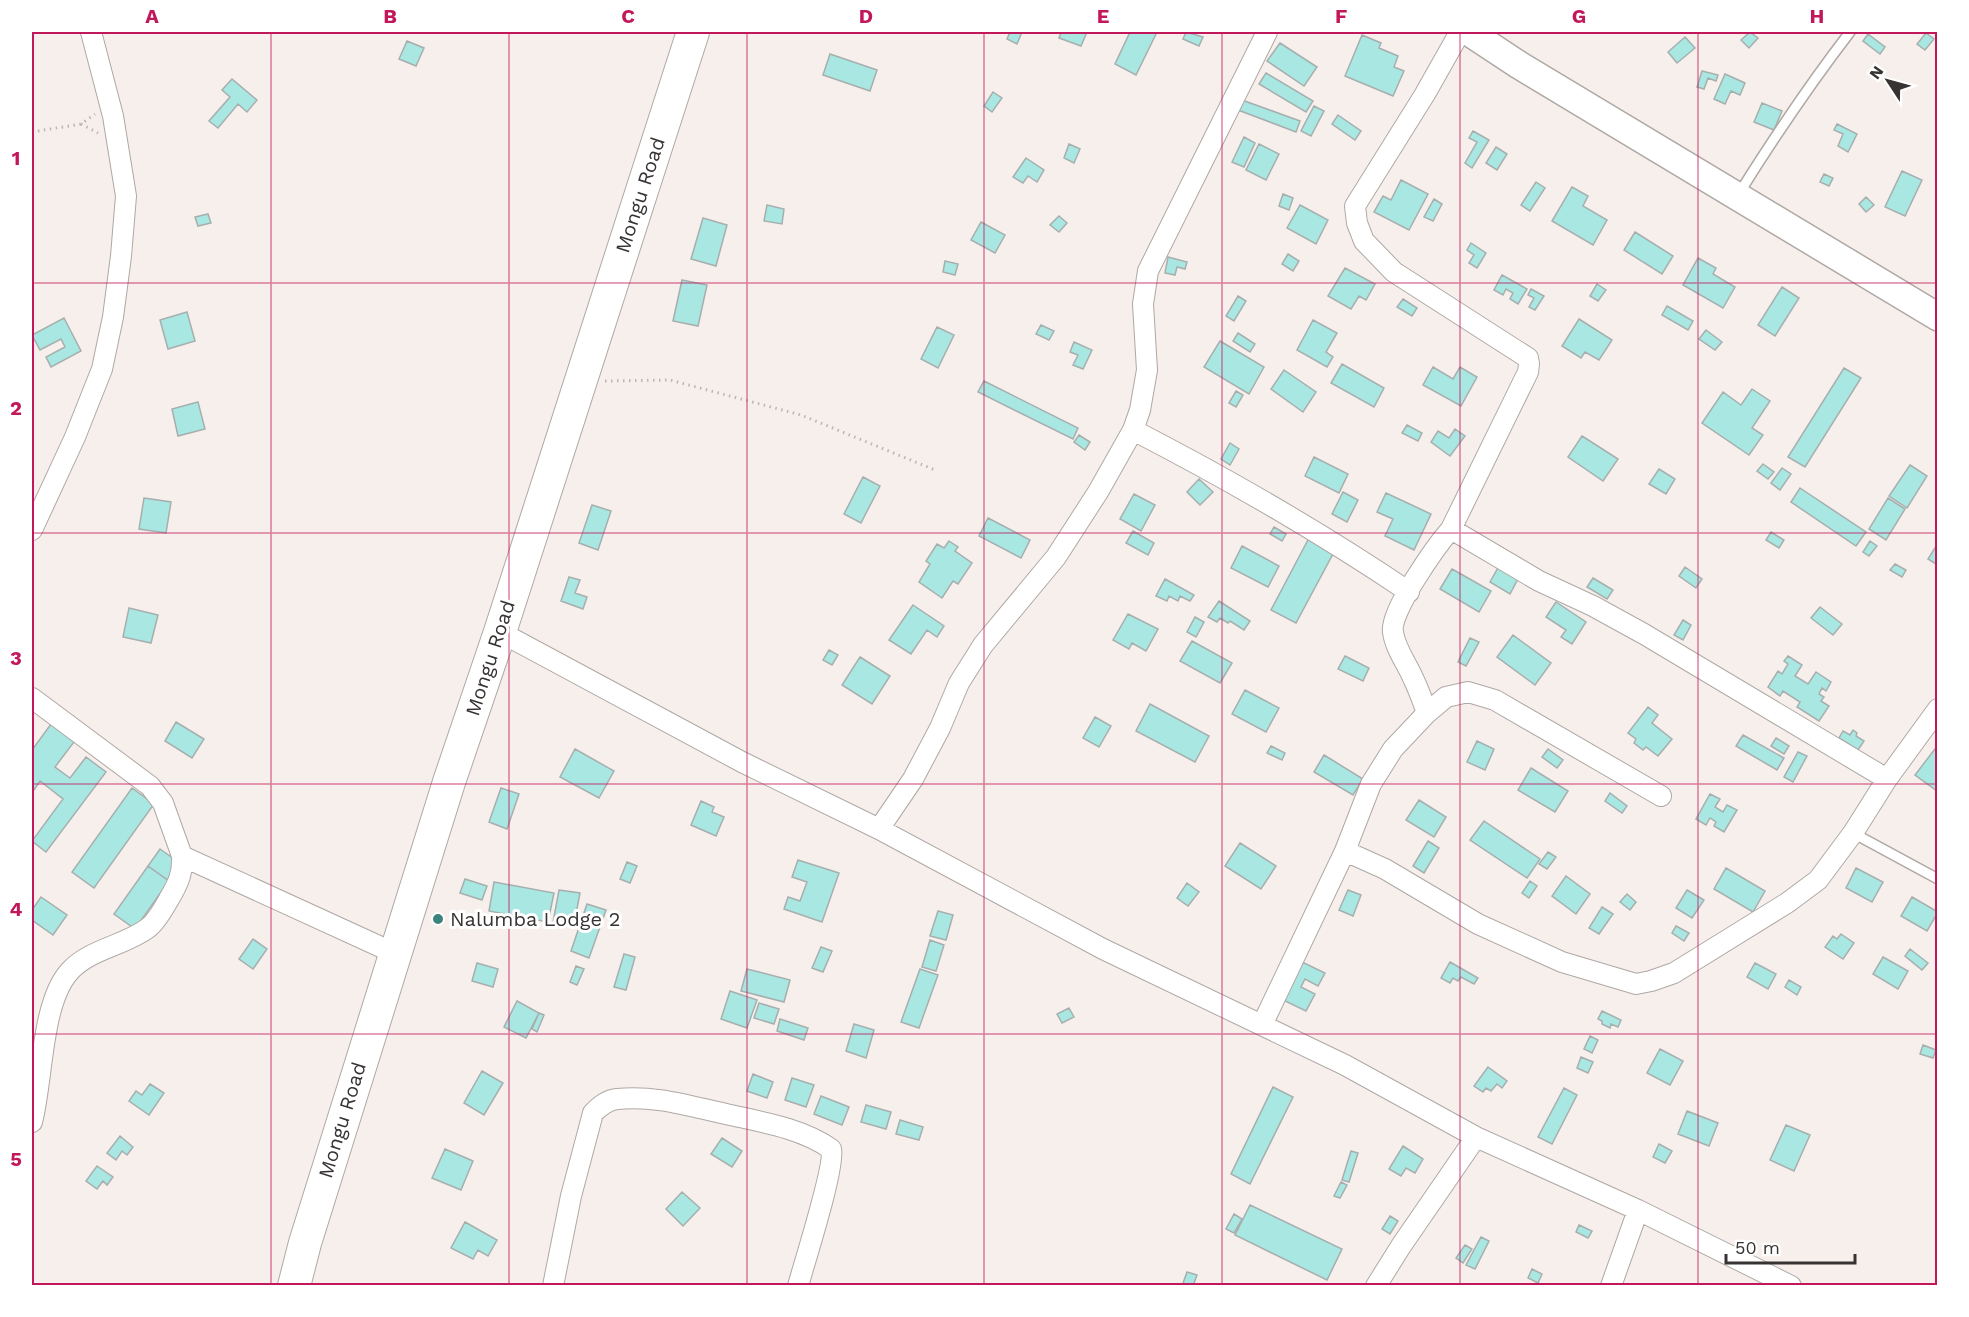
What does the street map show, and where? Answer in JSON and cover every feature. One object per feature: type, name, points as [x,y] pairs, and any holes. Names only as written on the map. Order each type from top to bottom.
[{"type":"main road","name":"Mongu Road","points":[[294,1286],[305,1243],[448,782],[500,632],[693,32]]},
{"type":"main road","points":[[1469,32],[1519,65],[1938,317]]},
{"type":"street","points":[[32,530],[75,437],[102,369],[113,317],[121,256],[126,196],[120,149],[91,32]]},
{"type":"street","points":[[879,829],[913,779],[940,728],[959,683],[983,645],[1056,557],[1098,492],[1133,430],[1140,410],[1147,370],[1143,304],[1148,271],[1267,32]]},
{"type":"street","points":[[1427,713],[1393,633],[1392,622],[1408,592],[1451,529],[1528,372],[1528,358],[1386,265],[1364,242],[1357,223],[1355,206],[1425,94],[1460,32]]},
{"type":"street","points":[[1133,430],[1269,502],[1339,545],[1408,592]]},
{"type":"street","points":[[1451,529],[1539,581],[1644,633],[1887,779]]},
{"type":"street","points":[[500,632],[742,762],[879,829],[1103,949],[1344,1065],[1476,1137],[1638,1210],[1791,1286]]},
{"type":"street","points":[[1262,1025],[1345,851],[1371,784],[1394,749],[1427,713],[1446,697],[1468,692],[1495,700],[1612,770],[1661,796]]},
{"type":"street","points":[[32,698],[150,786],[163,803],[182,856],[183,870],[179,882],[150,927],[79,963],[68,973],[57,991],[49,1017],[37,1103],[32,1122]]},
{"type":"street","points":[[1345,851],[1384,869],[1478,924],[1562,962],[1636,984],[1674,973],[1787,903],[1818,880],[1938,709]]},
{"type":"street","points":[[182,856],[394,953]]},
{"type":"street","points":[[553,1286],[571,1196],[593,1113],[600,1106],[614,1099],[652,1098],[767,1123],[818,1141],[831,1149],[833,1155],[826,1186],[798,1286]]},
{"type":"street","points":[[1376,1286],[1401,1245],[1476,1137]]},
{"type":"street","points":[[1611,1286],[1638,1210]]},
{"type":"lane","points":[[1738,196],[1774,136],[1850,32]]},
{"type":"lane","points":[[1853,833],[1938,879]]},
{"type":"path","points":[[32,132],[81,124],[102,109],[108,96]]},
{"type":"path","points":[[579,381],[670,380],[801,414],[935,470]]},
{"type":"building","points":[[1010,32],[1022,32],[1017,44],[1007,39]]},
{"type":"building","points":[[1061,32],[1087,32],[1081,46],[1059,38]]},
{"type":"building","points":[[1130,32],[1157,32],[1136,75],[1115,64]]},
{"type":"building","points":[[1186,32],[1203,37],[1199,46],[1183,39]]},
{"type":"building","points":[[1750,32],[1758,38],[1749,48],[1741,40]]},
{"type":"building","points":[[1926,33],[1934,39],[1925,50],[1917,44]]},
{"type":"building","points":[[1868,34],[1885,47],[1880,54],[1863,41]]},
{"type":"building","points":[[1362,35],[1381,43],[1379,48],[1398,56],[1394,67],[1404,71],[1393,96],[1345,76]]},
{"type":"building","points":[[1685,37],[1695,48],[1677,63],[1668,52]]},
{"type":"building","points":[[407,41],[424,48],[416,66],[399,59]]},
{"type":"building","points":[[1280,43],[1317,67],[1304,86],[1267,61]]},
{"type":"building","points":[[830,54],[877,70],[870,91],[823,75]]},
{"type":"building","points":[[1702,71],[1718,75],[1716,81],[1708,78],[1704,89],[1697,87]]},
{"type":"building","points":[[1266,73],[1313,101],[1306,112],[1259,84]]},
{"type":"building","points":[[1725,74],[1745,83],[1740,95],[1731,91],[1725,104],[1714,99]]},
{"type":"building","points":[[232,79],[257,100],[247,112],[238,104],[218,128],[209,121],[230,97],[222,90]]},
{"type":"building","points":[[993,92],[1002,98],[992,112],[984,106]]},
{"type":"building","points":[[1242,100],[1300,121],[1296,132],[1238,110]]},
{"type":"building","points":[[1762,103],[1782,111],[1774,130],[1754,122]]},
{"type":"building","points":[[1314,106],[1324,111],[1311,136],[1301,131]]},
{"type":"building","points":[[1338,115],[1361,131],[1355,140],[1332,124]]},
{"type":"building","points":[[1837,124],[1857,134],[1848,152],[1838,146],[1843,134],[1834,130]]},
{"type":"building","points":[[1473,131],[1489,140],[1472,168],[1465,163],[1477,142],[1469,138]]},
{"type":"building","points":[[1244,137],[1255,143],[1244,167],[1232,162]]},
{"type":"building","points":[[1069,144],[1080,149],[1074,163],[1064,158]]},
{"type":"building","points":[[1259,144],[1279,154],[1266,180],[1246,170]]},
{"type":"building","points":[[1496,147],[1507,154],[1497,170],[1486,163]]},
{"type":"building","points":[[1026,158],[1044,170],[1037,182],[1028,176],[1023,183],[1013,177]]},
{"type":"building","points":[[1902,171],[1922,180],[1905,216],[1885,207]]},
{"type":"building","points":[[1824,174],[1833,178],[1829,186],[1820,182]]},
{"type":"building","points":[[1401,180],[1428,194],[1409,230],[1374,212],[1383,196],[1391,200]]},
{"type":"building","points":[[1536,182],[1545,188],[1530,211],[1521,205]]},
{"type":"building","points":[[1572,187],[1588,196],[1583,206],[1607,220],[1593,245],[1552,221]]},
{"type":"building","points":[[1283,194],[1293,198],[1289,210],[1279,206]]},
{"type":"building","points":[[1866,197],[1874,205],[1866,212],[1859,204]]},
{"type":"building","points":[[1434,199],[1442,204],[1433,221],[1424,217]]},
{"type":"building","points":[[767,205],[784,209],[782,224],[764,221]]},
{"type":"building","points":[[1300,205],[1328,220],[1316,244],[1287,228]]},
{"type":"building","points":[[208,214],[211,223],[198,226],[195,217]]},
{"type":"building","points":[[1059,216],[1067,223],[1059,232],[1050,225]]},
{"type":"building","points":[[703,218],[727,225],[716,266],[691,259]]},
{"type":"building","points":[[981,222],[1005,235],[995,253],[971,240]]},
{"type":"building","points":[[1635,232],[1673,256],[1662,274],[1624,250]]},
{"type":"building","points":[[1471,243],[1486,253],[1477,268],[1469,263],[1474,255],[1467,250]]},
{"type":"building","points":[[1288,254],[1299,261],[1293,271],[1282,264]]},
{"type":"building","points":[[1168,257],[1187,262],[1185,269],[1177,267],[1175,275],[1165,273]]},
{"type":"building","points":[[1698,258],[1716,268],[1713,274],[1735,287],[1723,308],[1683,285]]},
{"type":"building","points":[[945,261],[958,264],[955,275],[943,272]]},
{"type":"building","points":[[1345,268],[1375,284],[1366,300],[1359,296],[1351,309],[1328,296]]},
{"type":"building","points":[[1502,275],[1527,289],[1518,304],[1510,299],[1513,293],[1506,289],[1503,295],[1494,290]]},
{"type":"building","points":[[682,280],[707,285],[698,326],[673,321]]},
{"type":"building","points":[[1597,284],[1606,290],[1598,301],[1590,296]]},
{"type":"building","points":[[1782,287],[1799,298],[1775,336],[1758,325]]},
{"type":"building","points":[[1531,289],[1544,296],[1535,310],[1529,307],[1534,298],[1528,295]]},
{"type":"building","points":[[1238,296],[1246,301],[1234,321],[1226,316]]},
{"type":"building","points":[[1403,299],[1417,308],[1412,316],[1397,307]]},
{"type":"building","points":[[1667,306],[1693,321],[1688,330],[1662,315]]},
{"type":"building","points":[[187,312],[195,341],[168,349],[160,320]]},
{"type":"building","points":[[64,318],[81,351],[51,367],[46,357],[65,347],[61,339],[40,350],[32,335]]},
{"type":"building","points":[[1579,319],[1612,340],[1599,360],[1585,352],[1581,358],[1562,346]]},
{"type":"building","points":[[1313,320],[1337,333],[1326,352],[1333,357],[1327,367],[1297,350]]},
{"type":"building","points":[[1041,325],[1054,331],[1049,340],[1036,334]]},
{"type":"building","points":[[937,327],[954,335],[938,368],[921,359]]},
{"type":"building","points":[[1706,330],[1722,342],[1715,350],[1699,339]]},
{"type":"building","points":[[1238,333],[1255,344],[1250,352],[1233,341]]},
{"type":"building","points":[[1220,341],[1264,367],[1249,394],[1204,367]]},
{"type":"building","points":[[1074,342],[1092,350],[1083,369],[1073,365],[1078,355],[1070,352]]},
{"type":"building","points":[[1342,364],[1384,388],[1374,407],[1331,383]]},
{"type":"building","points":[[1433,367],[1453,379],[1460,367],[1477,377],[1461,406],[1423,385]]},
{"type":"building","points":[[1844,368],[1861,378],[1805,467],[1788,457]]},
{"type":"building","points":[[1284,370],[1316,392],[1303,412],[1271,389]]},
{"type":"building","points":[[984,381],[1078,428],[1073,439],[978,392]]},
{"type":"building","points":[[1752,389],[1770,401],[1752,428],[1763,435],[1749,455],[1702,423],[1723,392],[1741,405]]},
{"type":"building","points":[[1236,391],[1243,395],[1236,407],[1229,403]]},
{"type":"building","points":[[198,402],[205,429],[178,436],[172,409]]},
{"type":"building","points":[[1407,425],[1422,433],[1418,441],[1402,433]]},
{"type":"building","points":[[1455,429],[1465,436],[1450,456],[1431,442],[1438,431],[1449,438]]},
{"type":"building","points":[[1079,435],[1090,442],[1085,450],[1074,442]]},
{"type":"building","points":[[1582,436],[1618,459],[1603,481],[1568,457]]},
{"type":"building","points":[[1230,443],[1239,449],[1230,465],[1221,459]]},
{"type":"building","points":[[1314,457],[1348,474],[1339,493],[1305,476]]},
{"type":"building","points":[[1763,464],[1774,472],[1768,479],[1757,471]]},
{"type":"building","points":[[1910,465],[1927,476],[1907,508],[1889,496]]},
{"type":"building","points":[[1782,468],[1791,474],[1780,490],[1771,483]]},
{"type":"building","points":[[1659,469],[1675,479],[1666,494],[1649,484]]},
{"type":"building","points":[[863,477],[880,486],[861,523],[844,514]]},
{"type":"building","points":[[1199,479],[1213,492],[1200,505],[1187,492]]},
{"type":"building","points":[[1800,488],[1866,532],[1856,546],[1791,502]]},
{"type":"building","points":[[1343,492],[1358,500],[1347,522],[1332,514]]},
{"type":"building","points":[[1386,493],[1431,514],[1414,550],[1385,536],[1393,519],[1377,512]]},
{"type":"building","points":[[1134,494],[1155,505],[1141,531],[1120,519]]},
{"type":"building","points":[[144,498],[171,502],[166,533],[139,529]]},
{"type":"building","points":[[1888,498],[1905,509],[1886,540],[1869,529]]},
{"type":"building","points":[[592,505],[611,511],[598,550],[579,543]]},
{"type":"building","points":[[988,518],[1030,540],[1021,558],[979,536]]},
{"type":"building","points":[[1274,527],[1286,534],[1282,541],[1270,534]]},
{"type":"building","points":[[1133,531],[1154,543],[1148,555],[1126,543]]},
{"type":"building","points":[[1771,532],[1784,540],[1779,548],[1766,540]]},
{"type":"building","points":[[1309,538],[1334,552],[1296,623],[1271,610]]},
{"type":"building","points":[[949,541],[958,547],[955,551],[972,563],[958,584],[953,581],[942,598],[919,582],[930,564],[926,561],[937,544],[944,548]]},
{"type":"building","points":[[1870,541],[1877,546],[1869,556],[1863,552]]},
{"type":"building","points":[[1938,543],[1938,562],[1936,564],[1928,559]]},
{"type":"building","points":[[1242,546],[1279,566],[1268,587],[1231,568]]},
{"type":"building","points":[[1895,564],[1906,570],[1902,577],[1890,570]]},
{"type":"building","points":[[1499,566],[1519,577],[1510,594],[1490,582]]},
{"type":"building","points":[[1685,567],[1702,579],[1696,588],[1679,576]]},
{"type":"building","points":[[1452,569],[1491,591],[1479,612],[1440,589]]},
{"type":"building","points":[[569,577],[580,580],[575,593],[587,597],[583,609],[561,601]]},
{"type":"building","points":[[1593,578],[1613,590],[1607,599],[1587,587]]},
{"type":"building","points":[[1165,579],[1194,595],[1190,601],[1180,596],[1178,601],[1169,596],[1167,601],[1156,596]]},
{"type":"building","points":[[1219,601],[1250,621],[1244,630],[1230,621],[1228,623],[1220,618],[1217,622],[1208,617]]},
{"type":"building","points":[[1556,602],[1586,622],[1572,644],[1561,637],[1566,630],[1546,617]]},
{"type":"building","points":[[913,605],[944,626],[937,637],[927,630],[911,654],[889,640]]},
{"type":"building","points":[[1820,607],[1842,624],[1833,635],[1811,618]]},
{"type":"building","points":[[129,608],[158,615],[151,643],[123,637]]},
{"type":"building","points":[[1128,614],[1158,629],[1146,651],[1132,643],[1129,649],[1113,640]]},
{"type":"building","points":[[1195,617],[1204,622],[1196,637],[1187,632]]},
{"type":"building","points":[[1683,620],[1691,625],[1683,640],[1674,635]]},
{"type":"building","points":[[1513,635],[1551,663],[1535,685],[1497,657]]},
{"type":"building","points":[[1470,638],[1479,642],[1466,666],[1458,662]]},
{"type":"building","points":[[1192,641],[1232,663],[1220,683],[1180,661]]},
{"type":"building","points":[[829,650],[838,655],[832,665],[823,660]]},
{"type":"building","points":[[1345,656],[1369,668],[1363,681],[1338,669]]},
{"type":"building","points":[[1788,656],[1802,665],[1795,676],[1808,684],[1816,672],[1831,682],[1826,691],[1822,688],[1819,694],[1824,697],[1821,701],[1829,706],[1819,721],[1797,707],[1800,702],[1783,691],[1780,696],[1768,687],[1778,671],[1782,674],[1788,664],[1784,661]]},
{"type":"building","points":[[860,657],[890,676],[872,704],[842,685]]},
{"type":"building","points":[[1245,690],[1279,708],[1266,732],[1232,714]]},
{"type":"building","points":[[1150,704],[1209,736],[1195,762],[1136,731]]},
{"type":"building","points":[[1648,707],[1658,715],[1652,723],[1672,739],[1658,756],[1646,747],[1643,750],[1634,743],[1636,739],[1628,733]]},
{"type":"building","points":[[1095,717],[1111,726],[1099,747],[1083,738]]},
{"type":"building","points":[[54,720],[77,738],[55,767],[70,778],[86,757],[106,772],[46,852],[32,841],[63,799],[40,781],[32,793],[32,750]]},
{"type":"building","points":[[176,722],[204,739],[192,758],[165,741]]},
{"type":"building","points":[[1853,730],[1857,733],[1856,736],[1864,741],[1858,750],[1839,738],[1843,731],[1850,735]]},
{"type":"building","points":[[1743,735],[1784,758],[1777,770],[1736,746]]},
{"type":"building","points":[[1776,738],[1789,746],[1784,754],[1771,746]]},
{"type":"building","points":[[1477,741],[1494,749],[1485,770],[1467,762]]},
{"type":"building","points":[[1938,745],[1938,791],[1937,791],[1915,775]]},
{"type":"building","points":[[1271,746],[1285,753],[1282,760],[1267,753]]},
{"type":"building","points":[[575,749],[614,771],[599,798],[560,777]]},
{"type":"building","points":[[1548,749],[1563,760],[1557,768],[1542,757]]},
{"type":"building","points":[[1798,752],[1807,756],[1793,782],[1784,777]]},
{"type":"building","points":[[1324,755],[1363,779],[1353,795],[1314,772]]},
{"type":"building","points":[[1531,768],[1568,791],[1555,812],[1518,790]]},
{"type":"building","points":[[132,788],[154,804],[94,888],[72,872]]},
{"type":"building","points":[[501,788],[519,794],[507,829],[489,822]]},
{"type":"building","points":[[1610,793],[1627,806],[1622,813],[1605,801]]},
{"type":"building","points":[[1710,794],[1720,799],[1715,807],[1723,812],[1727,805],[1737,810],[1724,832],[1714,826],[1716,822],[1710,818],[1706,825],[1696,819]]},
{"type":"building","points":[[1419,800],[1446,817],[1434,837],[1406,820]]},
{"type":"building","points":[[701,801],[714,807],[712,812],[724,817],[716,836],[691,825]]},
{"type":"building","points":[[1484,821],[1540,859],[1527,878],[1470,840]]},
{"type":"building","points":[[1428,841],[1439,848],[1424,873],[1413,866]]},
{"type":"building","points":[[1240,843],[1276,866],[1261,889],[1225,866]]},
{"type":"building","points":[[160,849],[181,864],[169,881],[148,866]]},
{"type":"building","points":[[1548,852],[1556,857],[1547,869],[1539,864]]},
{"type":"building","points":[[798,860],[839,873],[822,922],[784,909],[788,897],[800,901],[807,882],[792,877]]},
{"type":"building","points":[[627,862],[637,866],[630,883],[620,879]]},
{"type":"building","points":[[148,866],[169,881],[135,929],[114,914]]},
{"type":"building","points":[[1726,868],[1765,891],[1753,912],[1714,889]]},
{"type":"building","points":[[1856,868],[1883,882],[1872,902],[1846,888]]},
{"type":"building","points":[[1566,876],[1590,894],[1576,914],[1552,896]]},
{"type":"building","points":[[465,879],[487,886],[482,900],[460,893]]},
{"type":"building","points":[[1530,881],[1537,886],[1529,898],[1522,893]]},
{"type":"building","points":[[494,882],[554,893],[548,922],[489,911]]},
{"type":"building","points":[[1187,883],[1199,892],[1188,906],[1177,898]]},
{"type":"building","points":[[559,890],[580,893],[574,925],[553,922]]},
{"type":"building","points":[[1348,890],[1361,895],[1353,916],[1339,910]]},
{"type":"building","points":[[1687,890],[1704,900],[1692,918],[1676,908]]},
{"type":"building","points":[[1627,894],[1636,902],[1630,910],[1620,902]]},
{"type":"building","points":[[41,897],[67,915],[53,935],[32,920],[32,910]]},
{"type":"building","points":[[1912,897],[1938,912],[1927,931],[1901,916]]},
{"type":"building","points":[[587,904],[606,910],[589,958],[571,951]]},
{"type":"building","points":[[1602,907],[1613,914],[1599,934],[1589,928]]},
{"type":"building","points":[[938,911],[953,915],[946,940],[930,936]]},
{"type":"building","points":[[1676,926],[1689,933],[1684,941],[1672,933]]},
{"type":"building","points":[[1841,934],[1854,943],[1843,959],[1825,947],[1833,936],[1837,939]]},
{"type":"building","points":[[253,939],[267,949],[253,969],[239,959]]},
{"type":"building","points":[[930,940],[944,945],[936,971],[922,967]]},
{"type":"building","points":[[821,947],[832,951],[823,972],[812,968]]},
{"type":"building","points":[[1910,949],[1928,963],[1922,970],[1905,956]]},
{"type":"building","points":[[624,954],[635,957],[626,990],[614,987]]},
{"type":"building","points":[[1883,957],[1908,971],[1898,989],[1873,974]]},
{"type":"building","points":[[1302,962],[1325,973],[1318,986],[1305,979],[1301,987],[1315,994],[1306,1011],[1283,1000]]},
{"type":"building","points":[[1450,962],[1478,978],[1474,984],[1461,977],[1458,981],[1453,978],[1450,983],[1441,978]]},
{"type":"building","points":[[477,963],[498,969],[493,987],[472,981]]},
{"type":"building","points":[[1755,963],[1776,974],[1768,989],[1747,977]]},
{"type":"building","points":[[576,966],[584,969],[577,985],[570,982]]},
{"type":"building","points":[[747,969],[790,980],[784,1002],[741,991]]},
{"type":"building","points":[[920,969],[938,975],[919,1028],[901,1022]]},
{"type":"building","points":[[1789,980],[1801,987],[1797,995],[1785,987]]},
{"type":"building","points":[[730,991],[757,1000],[747,1028],[721,1019]]},
{"type":"building","points":[[517,1001],[539,1013],[526,1038],[504,1027]]},
{"type":"building","points":[[759,1003],[779,1009],[774,1024],[754,1018]]},
{"type":"building","points":[[1069,1008],[1074,1017],[1062,1023],[1057,1014]]},
{"type":"building","points":[[1602,1011],[1621,1020],[1618,1027],[1611,1024],[1610,1028],[1602,1024],[1602,1021],[1598,1019]]},
{"type":"building","points":[[539,1013],[544,1015],[537,1032],[532,1029]]},
{"type":"building","points":[[780,1019],[808,1028],[804,1040],[777,1031]]},
{"type":"building","points":[[854,1024],[874,1030],[866,1058],[846,1051]]},
{"type":"building","points":[[1590,1036],[1598,1040],[1592,1053],[1584,1049]]},
{"type":"building","points":[[1923,1045],[1936,1050],[1933,1058],[1920,1054]]},
{"type":"building","points":[[1660,1049],[1683,1061],[1670,1085],[1647,1073]]},
{"type":"building","points":[[1581,1057],[1593,1062],[1588,1073],[1577,1068]]},
{"type":"building","points":[[1488,1067],[1507,1081],[1502,1088],[1497,1084],[1491,1091],[1486,1088],[1483,1092],[1474,1086]]},
{"type":"building","points":[[482,1071],[503,1083],[484,1115],[464,1103]]},
{"type":"building","points":[[753,1074],[773,1082],[767,1098],[747,1091]]},
{"type":"building","points":[[792,1078],[814,1085],[806,1107],[785,1100]]},
{"type":"building","points":[[150,1084],[164,1093],[149,1115],[129,1101],[136,1091],[142,1095]]},
{"type":"building","points":[[1273,1087],[1293,1097],[1250,1184],[1231,1174]]},
{"type":"building","points":[[1564,1088],[1577,1095],[1552,1144],[1538,1137]]},
{"type":"building","points":[[821,1096],[849,1107],[842,1125],[814,1114]]},
{"type":"building","points":[[866,1105],[891,1112],[886,1129],[861,1122]]},
{"type":"building","points":[[1687,1111],[1718,1123],[1709,1146],[1678,1134]]},
{"type":"building","points":[[900,1120],[923,1127],[919,1140],[896,1134]]},
{"type":"building","points":[[1786,1125],[1810,1135],[1794,1171],[1770,1160]]},
{"type":"building","points":[[120,1136],[133,1147],[127,1155],[122,1151],[116,1160],[107,1153]]},
{"type":"building","points":[[722,1138],[742,1151],[732,1167],[711,1154]]},
{"type":"building","points":[[1659,1144],[1672,1151],[1665,1163],[1653,1157]]},
{"type":"building","points":[[1403,1146],[1423,1159],[1415,1173],[1406,1168],[1401,1176],[1389,1169]]},
{"type":"building","points":[[445,1149],[473,1161],[461,1190],[432,1178]]},
{"type":"building","points":[[1351,1151],[1358,1153],[1349,1182],[1342,1180]]},
{"type":"building","points":[[97,1166],[113,1177],[107,1185],[103,1181],[97,1189],[86,1181]]},
{"type":"building","points":[[1341,1182],[1347,1185],[1340,1198],[1334,1196]]},
{"type":"building","points":[[682,1192],[700,1208],[683,1226],[666,1209]]},
{"type":"building","points":[[1250,1205],[1342,1249],[1327,1280],[1235,1235]]},
{"type":"building","points":[[1234,1214],[1242,1219],[1234,1233],[1226,1229]]},
{"type":"building","points":[[1390,1216],[1398,1221],[1390,1234],[1382,1229]]},
{"type":"building","points":[[465,1222],[497,1240],[488,1256],[478,1250],[473,1259],[451,1248]]},
{"type":"building","points":[[1579,1225],[1592,1231],[1588,1238],[1576,1232]]},
{"type":"building","points":[[1481,1237],[1489,1241],[1475,1269],[1466,1265]]},
{"type":"building","points":[[1465,1245],[1472,1249],[1463,1263],[1456,1258]]},
{"type":"building","points":[[1532,1269],[1542,1274],[1538,1283],[1528,1278]]},
{"type":"building","points":[[1187,1272],[1197,1275],[1193,1286],[1182,1286]]},
{"type":"place","name":"Nalumba Lodge 2","points":[[438,919]]}]
